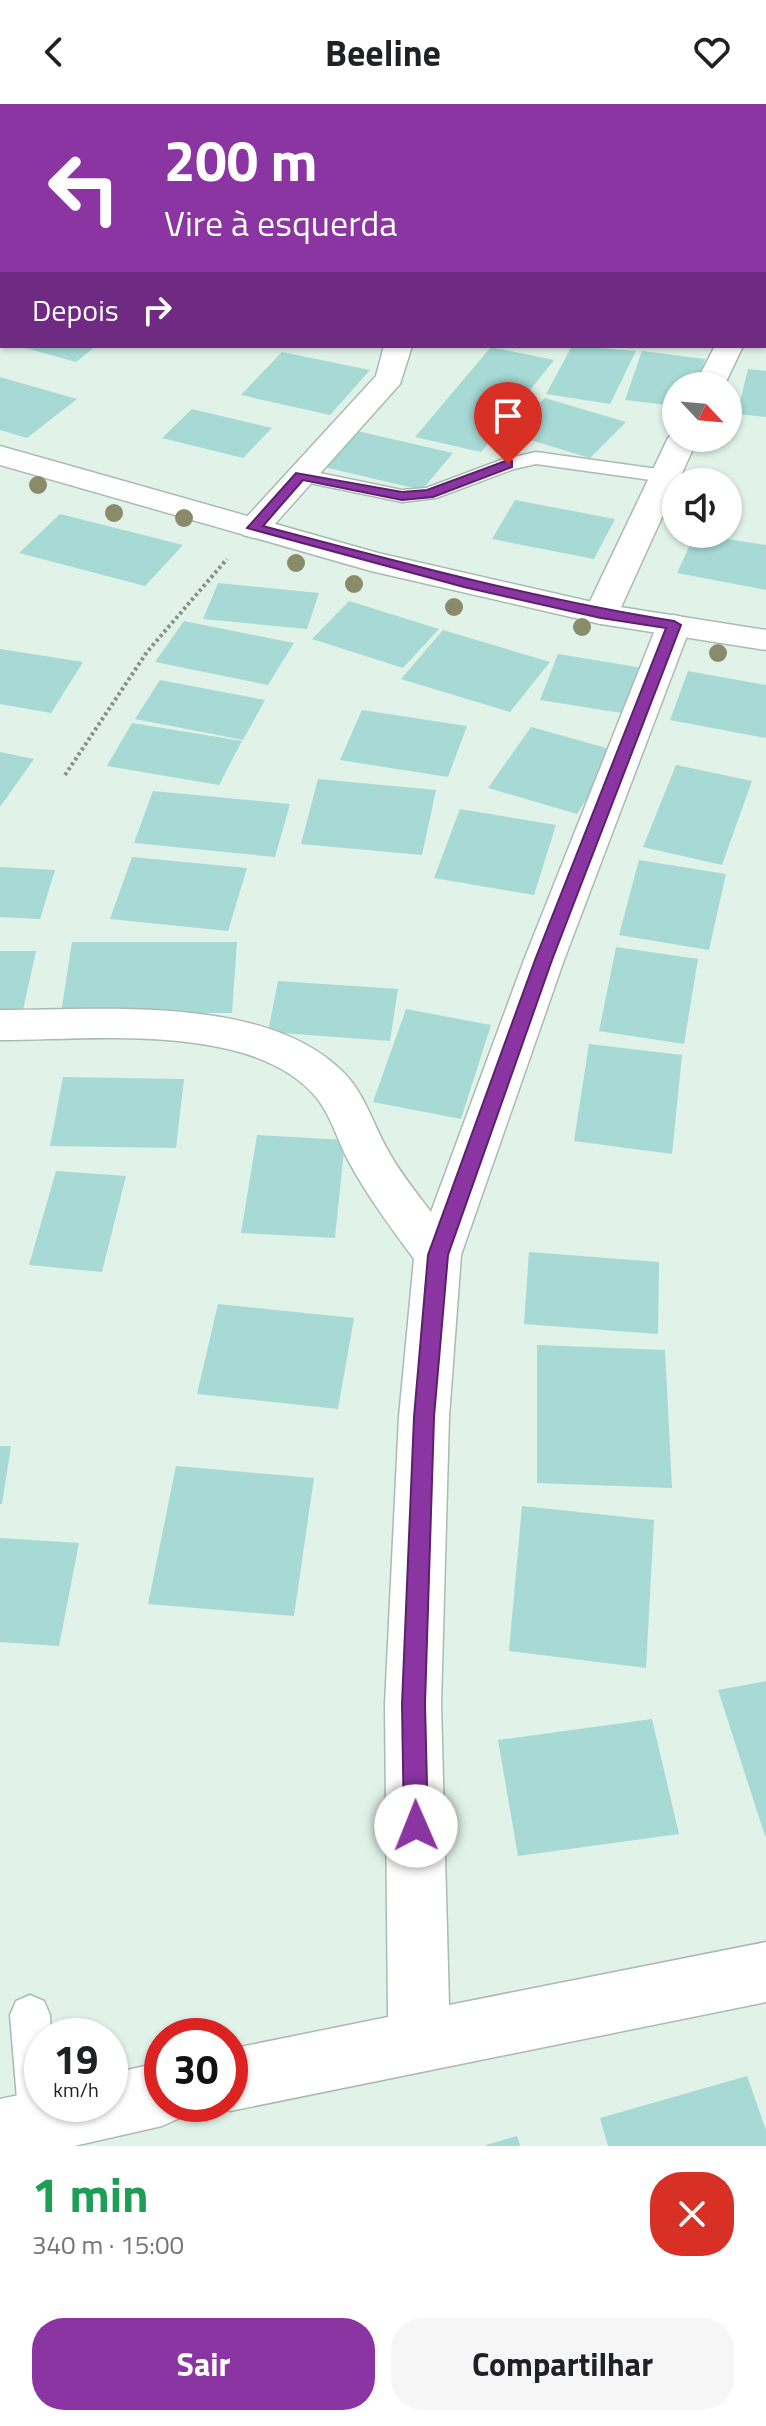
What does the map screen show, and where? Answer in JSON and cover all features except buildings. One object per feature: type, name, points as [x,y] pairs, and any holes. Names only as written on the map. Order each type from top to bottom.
[{"type":"street","points":[[254,528],[390,378],[398,348]]},
{"type":"street","points":[[716,372],[728,348]]},
{"type":"street","points":[[0,455],[371,561],[601,614],[766,640]]},
{"type":"street","points":[[601,614],[662,482]]},
{"type":"street","points":[[419,2041],[413,1704],[424,1417],[438,1255],[544,960],[674,625]]},
{"type":"street","points":[[0,1025],[194,1030],[247,1036],[294,1054],[330,1085],[397,1205],[438,1255]]},
{"type":"street","points":[[248,2076],[766,1972]]},
{"type":"street","points":[[19,2127],[144,2098]]},
{"type":"lane","points":[[300,475],[402,496],[429,494],[508,464],[536,458],[662,476]]},
{"type":"lane","points":[[19,2127],[30,2015]]},
{"type":"path","points":[[65,775],[147,652],[254,528]]},
{"type":"route","points":[[416,1826],[413,1704],[424,1417],[438,1255],[544,960],[674,625],[601,614],[464,583],[254,528],[300,475],[402,496],[429,494],[508,464]]}]
